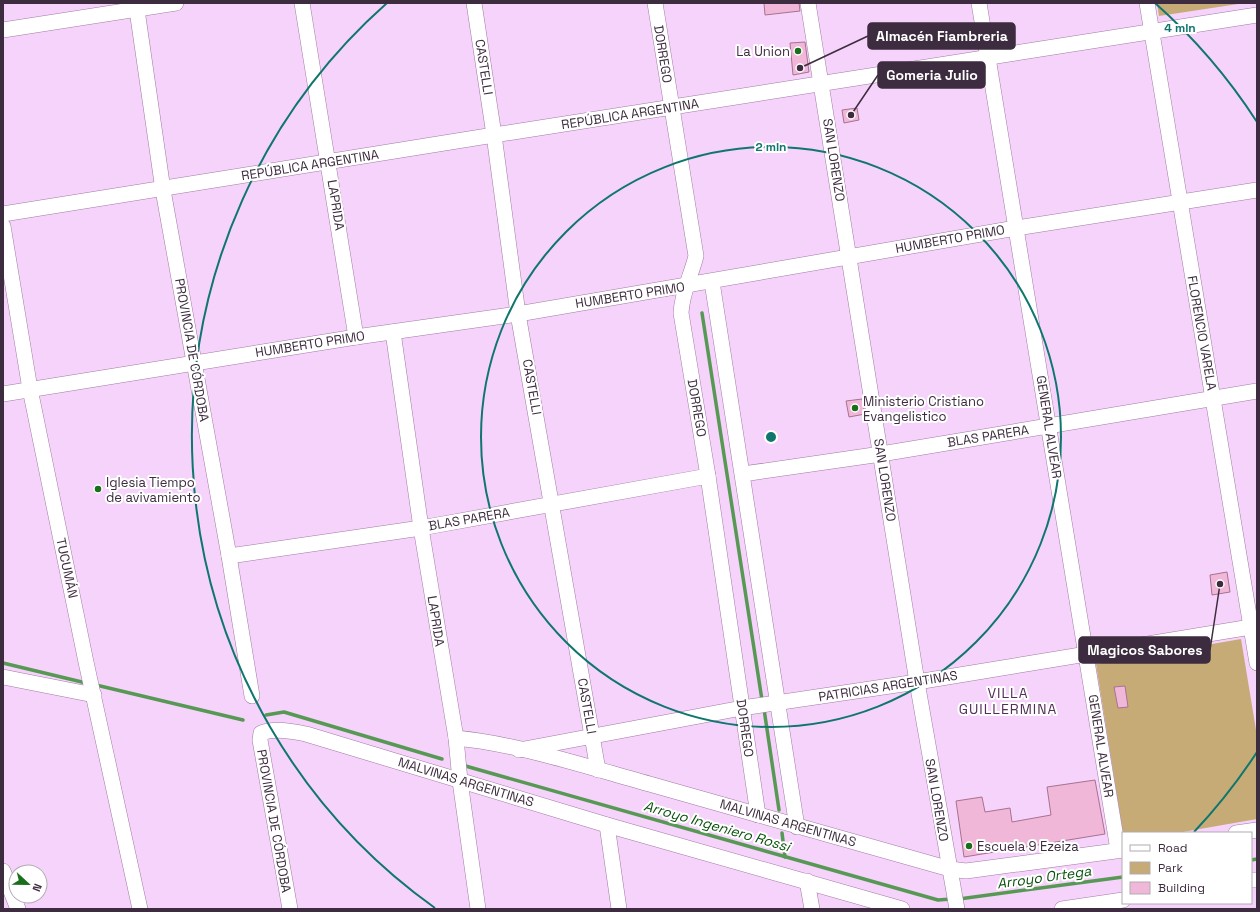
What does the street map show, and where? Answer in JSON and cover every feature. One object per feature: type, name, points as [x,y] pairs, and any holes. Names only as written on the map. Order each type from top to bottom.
[{"type":"street","points":[[3,30],[137,6],[176,3]]},
{"type":"street","name":"LAPRIDA","points":[[302,3],[329,162],[356,337]]},
{"type":"street","name":"CASTELLI","points":[[474,3],[494,135],[518,314],[553,504],[598,770]]},
{"type":"street","name":"DORREGO","points":[[655,3],[696,256],[681,300],[681,313],[708,476],[758,815]]},
{"type":"street","name":"SAN LORENZO","points":[[808,3],[917,682],[957,909]]},
{"type":"street","name":"GENERAL ALVEAR","points":[[979,3],[1086,653],[1121,850]]},
{"type":"street","name":"FLORENCIO VARELA","points":[[1147,3],[1254,626],[1257,663]]},
{"type":"street","name":"PROVINCIA DE CÓRDOBA","points":[[137,6],[163,190],[229,556],[252,696]]},
{"type":"street","name":"REPÚBLICA ARGENTINA","points":[[3,214],[163,190],[494,135],[1257,15]]},
{"type":"street","name":"HUMBERTO PRIMO","points":[[3,394],[356,337],[518,314],[712,282],[1016,228],[1257,190]]},
{"type":"street","name":"TUCUMÁN","points":[[3,226],[30,389],[88,669],[140,909]]},
{"type":"street","points":[[712,282],[797,827]]},
{"type":"street","name":"LAPRIDA","points":[[393,332],[421,528],[456,743],[478,909]]},
{"type":"street","name":"BLAS PARERA","points":[[742,474],[881,454],[1257,391]]},
{"type":"street","name":"BLAS PARERA","points":[[229,556],[421,528],[708,476]]},
{"type":"street","name":"PATRICIAS ARGENTINAS","points":[[519,750],[592,735],[742,708],[917,682],[1254,626]]},
{"type":"street","points":[[3,677],[94,692]]},
{"type":"street","name":"MALVINAS ARGENTINAS","points":[[261,733],[285,730],[306,734],[459,774],[607,825],[902,909]]},
{"type":"street","name":"PROVINCIA DE CÓRDOBA","points":[[261,733],[260,740],[290,909]]},
{"type":"street","name":"MALVINAS ARGENTINAS","points":[[456,743],[472,740],[598,770],[758,815],[952,875],[966,871],[1121,850]]},
{"type":"street","points":[[607,825],[619,909]]},
{"type":"street","points":[[1243,832],[1257,830]]},
{"type":"street","points":[[3,872],[18,909]]},
{"type":"street","points":[[807,881],[812,909]]},
{"type":"street","points":[[1062,909],[1122,900]]},
{"type":"green space","points":[[1157,3],[1245,3],[1159,16]]},
{"type":"green space","points":[[1241,639],[1257,736],[1257,819],[1183,832],[1123,832],[1096,664]]},
{"type":"building","points":[[764,3],[799,3],[800,11],[765,15]]},
{"type":"building","points":[[805,42],[809,72],[793,75],[790,43]]},
{"type":"building","points":[[857,108],[859,120],[844,123],[842,110]]},
{"type":"building","name":"Ministerio Cristiano Evangelistico","points":[[862,399],[865,414],[849,417],[846,401]]},
{"type":"building","points":[[1227,572],[1230,592],[1212,595],[1210,575]]},
{"type":"building","points":[[1125,686],[1128,707],[1118,708],[1114,687]]},
{"type":"building","points":[[1095,780],[1105,834],[964,857],[956,801],[982,797],[985,812],[1010,808],[1012,822],[1051,815],[1047,787]]},
{"type":"waterway","points":[[702,313],[762,700]]},
{"type":"waterway","points":[[3,663],[86,683]]},
{"type":"waterway","points":[[96,685],[243,720]]},
{"type":"waterway","points":[[764,709],[779,810]]},
{"type":"waterway","points":[[266,715],[284,712],[442,759]]},
{"type":"waterway","name":"Arroyo Ingeniero Rossi","points":[[462,765],[938,900],[951,899]]},
{"type":"waterway","points":[[782,833],[785,857]]},
{"type":"waterway","name":"Arroyo Ortega","points":[[1252,860],[1257,859]]},
{"type":"waterway","name":"Arroyo Ortega","points":[[959,899],[1122,877]]},
{"type":"place","name":"La Union","points":[[798,51]]},
{"type":"place","name":"Almacén Fiambreria","points":[[800,68]]},
{"type":"place","name":"Gomeria Julio","points":[[851,115]]},
{"type":"place","name":"Ministerio Cristiano Evangelistico","points":[[855,408]]},
{"type":"place","name":"Iglesia Tiempo de avivamiento","points":[[98,489]]},
{"type":"place","name":"Magicos Sabores","points":[[1220,584]]},
{"type":"place","name":"Escuela 9 Ezeiza","points":[[969,846]]},
{"type":"district","name":"VILLA GUILLERMINA","points":[[1008,702]]}]
